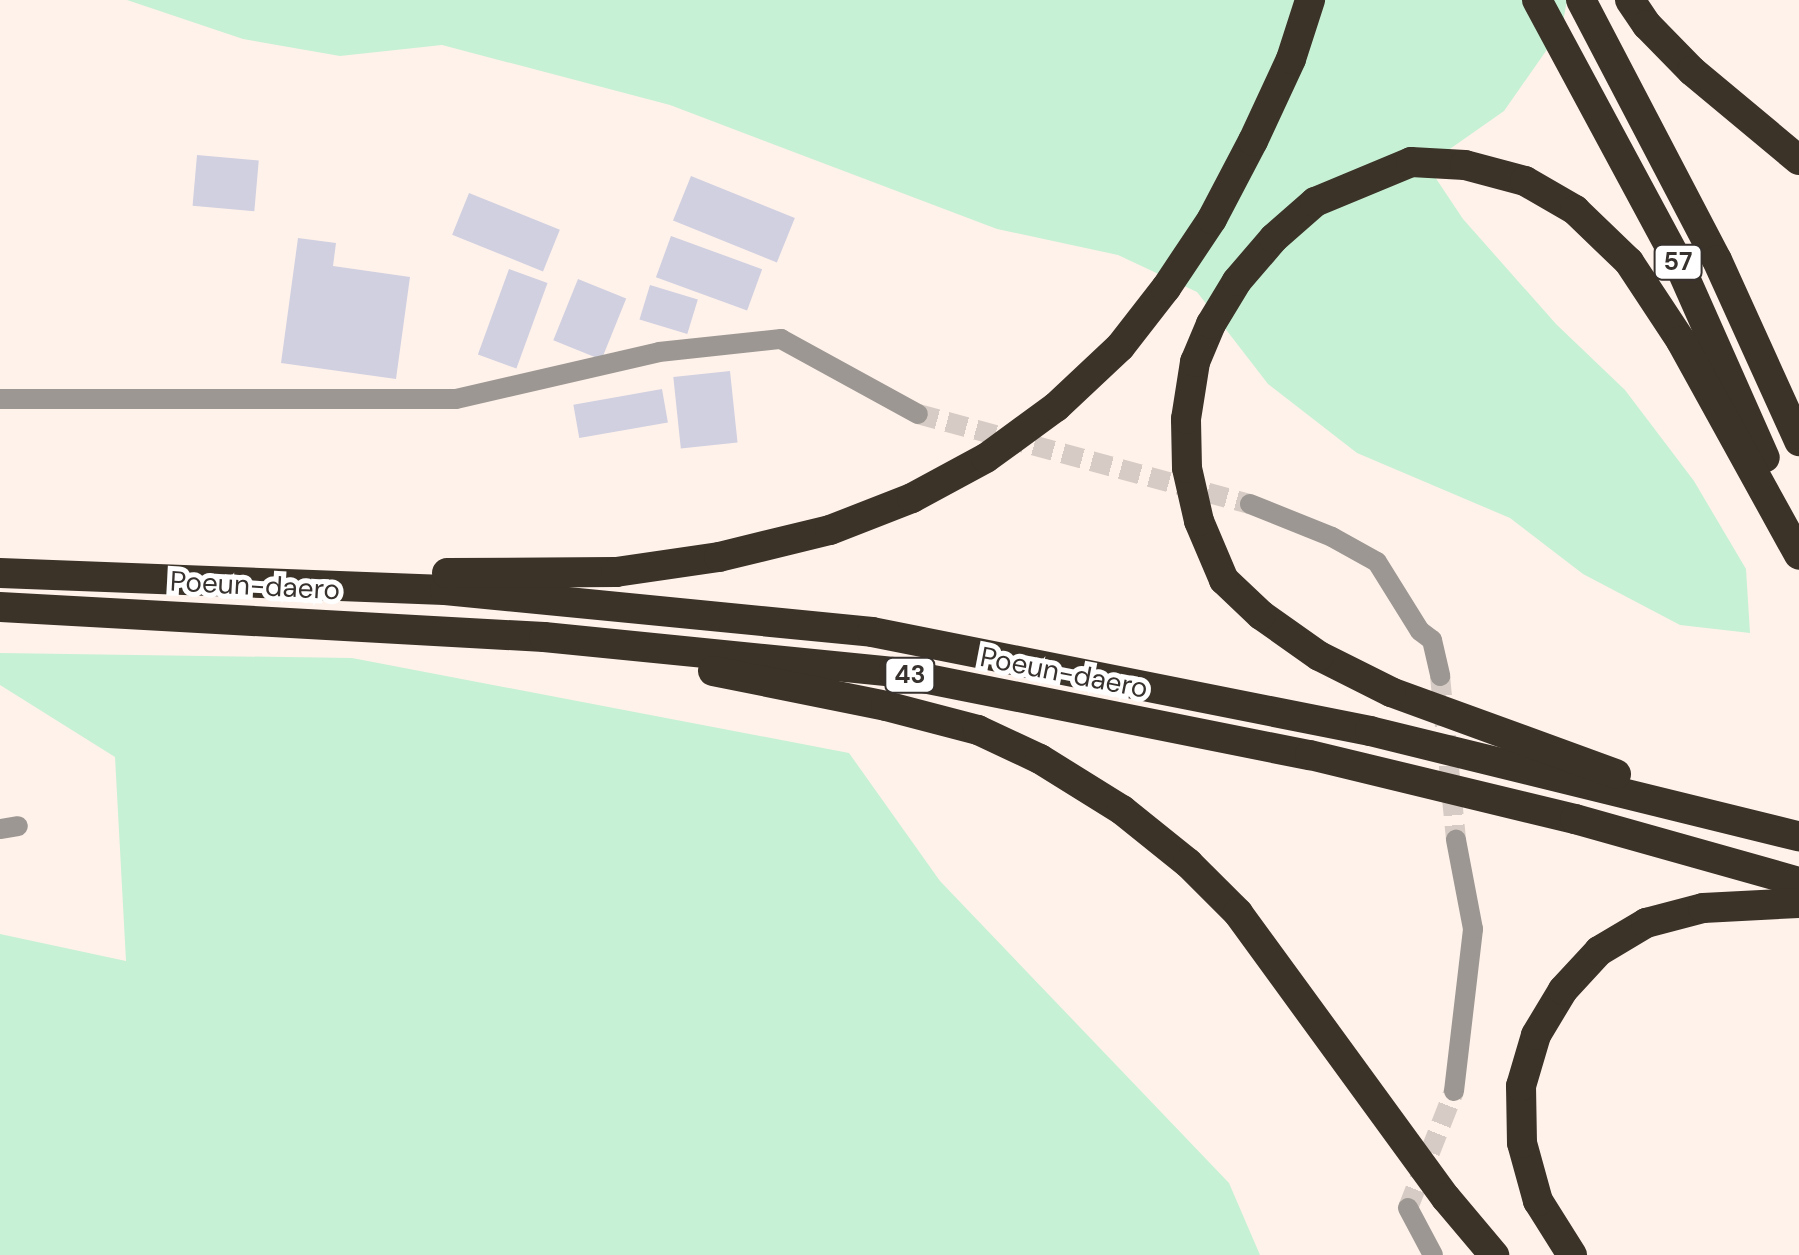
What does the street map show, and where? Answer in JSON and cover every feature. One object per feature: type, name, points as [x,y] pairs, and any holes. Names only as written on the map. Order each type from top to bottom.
[{"type":"highway","points":[[120,576],[616,572],[719,557],[812,534],[912,498],[986,458],[1056,407],[1120,346],[1212,219],[1291,58],[1310,0]]},
{"type":"highway","name":"57","points":[[1537,0],[1678,262],[1799,534]]},
{"type":"highway","name":"57","points":[[1580,0],[1718,260],[1799,441]]},
{"type":"highway","points":[[1630,0],[1647,25],[1692,71],[1799,160]]},
{"type":"highway","points":[[1760,826],[1392,692],[1319,656],[1262,615],[1224,580],[1199,521],[1187,468],[1186,419],[1195,362],[1210,324],[1237,281],[1274,238],[1315,202],[1411,162],[1465,165],[1524,181],[1575,210],[1629,262],[1681,341],[1799,556]]},
{"type":"highway","name":"Poeun-daero","points":[[0,574],[445,590],[872,632],[1370,731],[1799,836]]},
{"type":"highway","name":"Poeun-daero","points":[[0,607],[544,636],[893,672],[1310,755],[1575,819],[1799,882]]},
{"type":"highway","points":[[544,636],[886,706],[978,730],[1040,759],[1122,810],[1188,862],[1238,913],[1446,1198],[1494,1255]]},
{"type":"highway","points":[[1572,1255],[1538,1201],[1522,1143],[1520,1086],[1536,1035],[1563,990],[1600,951],[1646,922],[1703,908],[1799,903]]},
{"type":"street","points":[[0,398],[456,398],[658,352],[780,339],[918,414]]},
{"type":"street","points":[[1250,504],[1332,537],[1378,562],[1420,632],[1432,640],[1438,653],[1440,676]]},
{"type":"street","points":[[1454,1091],[1473,928],[1456,840]]},
{"type":"street","points":[[1408,1208],[1433,1255]]},
{"type":"green space","points":[[127,0],[1567,0],[1562,28],[1504,111],[1427,165],[1463,219],[1556,324],[1625,390],[1694,481],[1746,569],[1750,633],[1680,625],[1583,574],[1510,518],[1357,453],[1268,384],[1197,292],[1118,255],[997,229],[670,105],[442,45],[340,56],[243,39]]},
{"type":"green space","points":[[0,653],[352,658],[849,753],[940,881],[1229,1183],[1260,1255],[0,1255],[0,934],[126,961],[115,757],[0,685]]},
{"type":"building","points":[[197,155],[259,160],[254,211],[193,206]]},
{"type":"building","points":[[691,176],[795,218],[777,262],[673,221]]},
{"type":"building","points":[[469,193],[560,230],[543,271],[452,235]]},
{"type":"building","points":[[671,236],[762,269],[747,311],[656,277]]},
{"type":"building","points":[[298,238],[336,243],[333,266],[410,277],[396,379],[281,363]]},
{"type":"building","points":[[509,269],[548,283],[516,369],[478,355]]},
{"type":"building","points":[[578,279],[626,298],[601,360],[553,340]]},
{"type":"building","points":[[650,285],[698,300],[687,334],[639,319]]},
{"type":"building","points":[[730,371],[738,443],[681,449],[673,377]]},
{"type":"building","points":[[662,389],[668,422],[579,438],[573,405]]},
{"type":"tunnel","points":[[918,414],[1250,504]]},
{"type":"tunnel","points":[[1440,676],[1456,840]]},
{"type":"tunnel","points":[[1408,1208],[1454,1091]]}]
